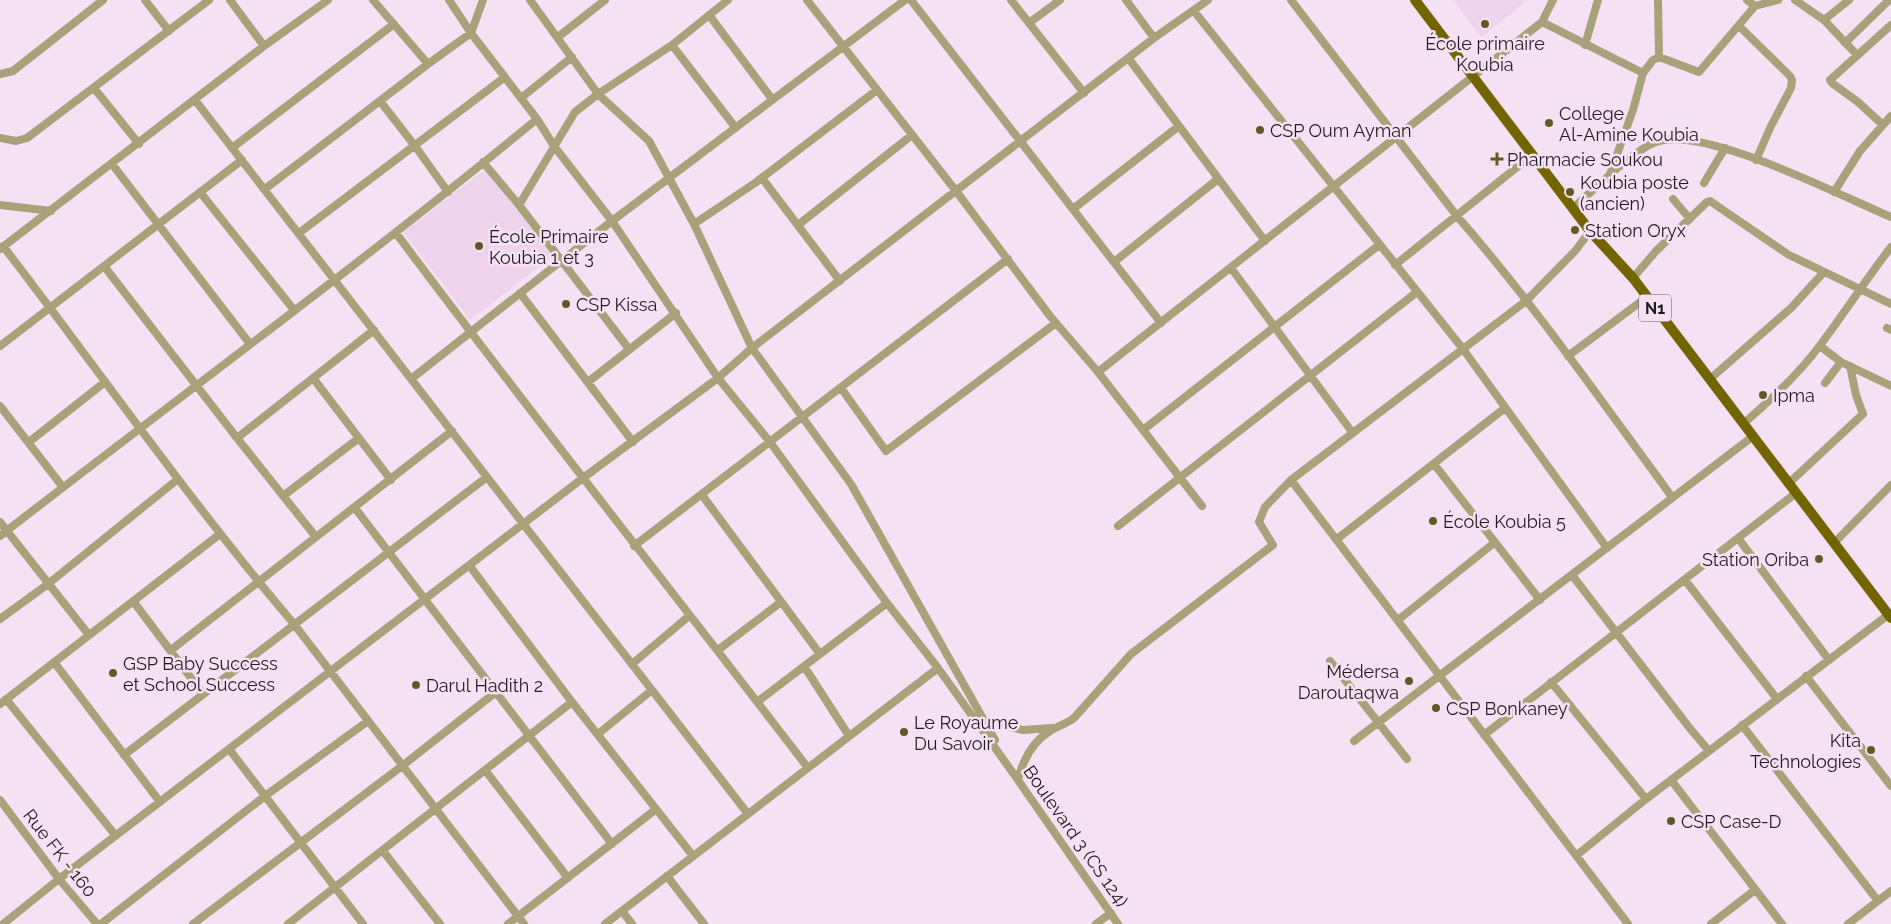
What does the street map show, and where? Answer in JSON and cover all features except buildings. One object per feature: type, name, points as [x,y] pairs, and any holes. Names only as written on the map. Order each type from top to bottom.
[{"type":"main road","name":"N1","points":[[1416,0],[1590,231],[1633,278],[1752,437],[1890,616]]},
{"type":"street","points":[[0,74],[13,71],[102,0]]},
{"type":"street","points":[[145,0],[169,30]]},
{"type":"street","points":[[0,138],[16,141],[27,138],[209,0]]},
{"type":"street","points":[[230,0],[264,46]]},
{"type":"street","points":[[328,0],[264,46],[139,144],[2,247],[50,307],[220,534],[294,624],[524,924]]},
{"type":"street","points":[[373,0],[428,64]]},
{"type":"street","name":"Boulevard 3 (CS 124)","points":[[449,0],[537,119],[554,146],[612,221],[718,378],[770,442],[887,602],[938,668],[1118,924]]},
{"type":"street","points":[[265,189],[428,64],[472,33],[483,0]]},
{"type":"street","points":[[530,0],[558,36],[598,94],[649,141],[694,224],[752,348],[851,484],[1010,768]]},
{"type":"street","points":[[558,36],[605,0]]},
{"type":"street","points":[[518,205],[575,112],[598,94],[672,45],[728,0]]},
{"type":"street","points":[[807,0],[1056,323],[1098,372],[1202,506]]},
{"type":"street","points":[[411,379],[612,221],[905,0]]},
{"type":"street","points":[[911,0],[1161,323]]},
{"type":"street","points":[[1011,0],[1084,93]]},
{"type":"street","points":[[1029,23],[1060,0]]},
{"type":"street","points":[[1126,0],[1154,38]]},
{"type":"street","points":[[3,924],[424,599],[718,378],[752,348],[1154,38],[1208,0]]},
{"type":"street","points":[[1291,0],[1456,215],[1526,301],[1672,497]]},
{"type":"street","points":[[1098,372],[1542,22],[1553,0]]},
{"type":"street","points":[[1585,44],[1598,0]]},
{"type":"street","points":[[1658,0],[1659,57]]},
{"type":"street","points":[[1746,0],[1755,6]]},
{"type":"street","points":[[1659,57],[1699,72],[1755,6],[1778,0]]},
{"type":"street","points":[[1795,0],[1824,20],[1857,56]]},
{"type":"street","points":[[1824,20],[1849,0]]},
{"type":"street","points":[[1845,43],[1889,0]]},
{"type":"street","points":[[1194,11],[1463,349],[1606,548]]},
{"type":"street","points":[[709,15],[772,99]]},
{"type":"street","points":[[1542,22],[1643,73]]},
{"type":"street","points":[[232,148],[394,24]]},
{"type":"street","points":[[1739,26],[1792,80],[1791,88],[1756,160]]},
{"type":"street","points":[[1882,125],[1858,102],[1831,81],[1831,77],[1891,26]]},
{"type":"street","points":[[672,45],[735,127]]},
{"type":"street","points":[[521,98],[572,57]]},
{"type":"street","points":[[1609,176],[1633,110],[1643,73],[1659,57]]},
{"type":"street","points":[[1129,59],[1265,242]]},
{"type":"street","points":[[298,233],[505,77]]},
{"type":"street","points":[[94,88],[139,144]]},
{"type":"street","points":[[694,224],[762,178],[877,90]]},
{"type":"street","points":[[195,100],[748,814]]},
{"type":"street","points":[[380,101],[448,192]]},
{"type":"street","points":[[1834,192],[1860,151],[1891,116]]},
{"type":"street","points":[[3,533],[62,486],[335,281],[537,119]]},
{"type":"street","points":[[1073,209],[1179,126]]},
{"type":"street","points":[[798,225],[912,134]]},
{"type":"street","points":[[1573,208],[1635,154],[1656,142],[1667,139],[1725,148],[1891,217]]},
{"type":"street","points":[[1704,183],[1725,148]]},
{"type":"street","points":[[1396,265],[1532,154]]},
{"type":"street","points":[[0,346],[242,160]]},
{"type":"street","points":[[483,162],[629,349]]},
{"type":"street","points":[[112,164],[250,344]]},
{"type":"street","points":[[762,178],[840,281]]},
{"type":"street","points":[[1114,262],[1218,179]]},
{"type":"street","points":[[200,192],[294,310]]},
{"type":"street","points":[[1674,199],[1690,219]]},
{"type":"street","points":[[1633,278],[1656,251],[1710,200],[1789,255],[1891,304]]},
{"type":"street","points":[[0,205],[51,211]]},
{"type":"street","points":[[1018,780],[1022,765],[1038,740],[1074,718],[1131,654],[1273,545],[1258,522],[1265,508],[1291,480],[1526,301],[1576,250],[1590,231]]},
{"type":"street","points":[[396,233],[634,546],[718,650],[808,768]]},
{"type":"street","points":[[1143,430],[1380,245]]},
{"type":"street","points":[[1743,424],[1780,390],[1820,346],[1859,288],[1891,247]]},
{"type":"street","points":[[634,546],[1008,259]]},
{"type":"street","points":[[104,266],[316,537]]},
{"type":"street","points":[[1231,268],[1352,432]]},
{"type":"street","points":[[1710,379],[1791,308],[1824,272]]},
{"type":"street","points":[[1118,526],[1417,292]]},
{"type":"street","points":[[520,293],[633,442]]},
{"type":"street","points":[[1568,356],[1647,297]]},
{"type":"street","points":[[588,382],[676,314]]},
{"type":"street","points":[[841,388],[886,451],[1056,323]]},
{"type":"street","points":[[237,438],[374,330]]},
{"type":"street","points":[[1820,346],[1841,362],[1891,386]]},
{"type":"street","points":[[1825,383],[1841,362]]},
{"type":"street","points":[[1788,484],[1863,414],[1856,395],[1850,366]]},
{"type":"street","points":[[313,378],[391,480]]},
{"type":"street","points":[[29,442],[105,382]]},
{"type":"street","points":[[0,406],[62,486]]},
{"type":"street","points":[[1337,539],[1505,408]]},
{"type":"street","points":[[170,650],[452,431]]},
{"type":"street","points":[[1354,741],[1752,437]]},
{"type":"street","points":[[283,496],[359,438]]},
{"type":"street","points":[[1434,464],[1540,600]]},
{"type":"street","points":[[124,755],[487,477]]},
{"type":"street","points":[[0,620],[48,584],[178,479]]},
{"type":"street","points":[[1291,480],[1628,924]]},
{"type":"street","points":[[1834,543],[1891,485]]},
{"type":"street","points":[[1484,735],[1796,493]]},
{"type":"street","points":[[702,495],[820,654]]},
{"type":"street","points":[[355,508],[612,844]]},
{"type":"street","points":[[0,522],[3,533],[48,584],[89,635]]},
{"type":"street","points":[[116,836],[3,702],[220,534]]},
{"type":"street","points":[[1738,538],[1829,660]]},
{"type":"street","points":[[1398,620],[1494,543]]},
{"type":"street","points":[[469,565],[572,702],[692,856]]},
{"type":"street","points":[[1572,575],[1709,751]]},
{"type":"street","points":[[1684,580],[1777,699]]},
{"type":"street","points":[[133,601],[203,694]]},
{"type":"street","points":[[718,650],[782,602]]},
{"type":"street","points":[[757,702],[887,602]]},
{"type":"street","points":[[632,664],[689,616]]},
{"type":"street","points":[[1577,855],[1646,799],[1806,676],[1890,616]]},
{"type":"street","points":[[1330,661],[1407,759]]},
{"type":"street","points":[[54,662],[160,802]]},
{"type":"street","points":[[804,666],[849,736]]},
{"type":"street","points":[[605,924],[938,668]]},
{"type":"street","points":[[1806,676],[1891,786]]},
{"type":"street","points":[[1551,682],[1646,799]]},
{"type":"street","points":[[598,734],[652,690]]},
{"type":"street","points":[[193,924],[402,766],[496,692]]},
{"type":"street","points":[[288,924],[572,702]]},
{"type":"street","points":[[972,716],[984,721],[1023,730],[1058,727]]},
{"type":"street","points":[[101,924],[265,796],[368,721]]},
{"type":"street","points":[[1742,725],[1878,902]]},
{"type":"street","points":[[229,749],[363,924]]},
{"type":"street","points":[[485,770],[568,878]]},
{"type":"street","points":[[1671,780],[1782,924]]},
{"type":"street","name":"Rue FK - 160","points":[[0,800],[59,879],[97,924]]},
{"type":"street","points":[[508,924],[655,810]]},
{"type":"street","points":[[383,851],[440,924]]},
{"type":"street","points":[[667,876],[704,924]]},
{"type":"street","points":[[1711,924],[1755,890]]},
{"type":"street","points":[[1848,924],[1891,891]]},
{"type":"street","points":[[622,911],[632,924]]},
{"type":"street","points":[[1096,924],[1111,913]]},
{"type":"shaded area","name":"École primaire Koubia","points":[[1453,0],[1526,0],[1515,11],[1481,37]]},
{"type":"shaded area","points":[[486,169],[553,256],[470,320],[403,232]]},
{"type":"place","name":"École primaire Koubia","points":[[1485,24]]},
{"type":"place","name":"College Al-Amine Koubia","points":[[1549,123]]},
{"type":"place","name":"CSP Oum Ayman","points":[[1260,130]]},
{"type":"place","name":"Pharmacie Soukou","points":[[1497,159]]},
{"type":"place","name":"Koubia poste (ancien)","points":[[1570,192]]},
{"type":"place","name":"Station Oryx","points":[[1575,230]]},
{"type":"place","name":"École Primaire Koubia 1 et 3","points":[[479,246]]},
{"type":"place","name":"CSP Kissa","points":[[566,304]]},
{"type":"place","name":"Ipma","points":[[1763,395]]},
{"type":"place","name":"École Koubia 5","points":[[1433,521]]},
{"type":"place","name":"Station Oriba","points":[[1819,559]]},
{"type":"place","name":"GSP Baby Success et School Success","points":[[113,673]]},
{"type":"place","name":"Médersa Daroutaqwa","points":[[1409,681]]},
{"type":"place","name":"Darul Hadith 2","points":[[416,685]]},
{"type":"place","name":"CSP Bonkaney","points":[[1436,708]]},
{"type":"place","name":"Le Royaume Du Savoir","points":[[904,732]]},
{"type":"place","name":"Kita Technologies","points":[[1871,750]]},
{"type":"place","name":"CSP Case-D","points":[[1671,821]]}]
